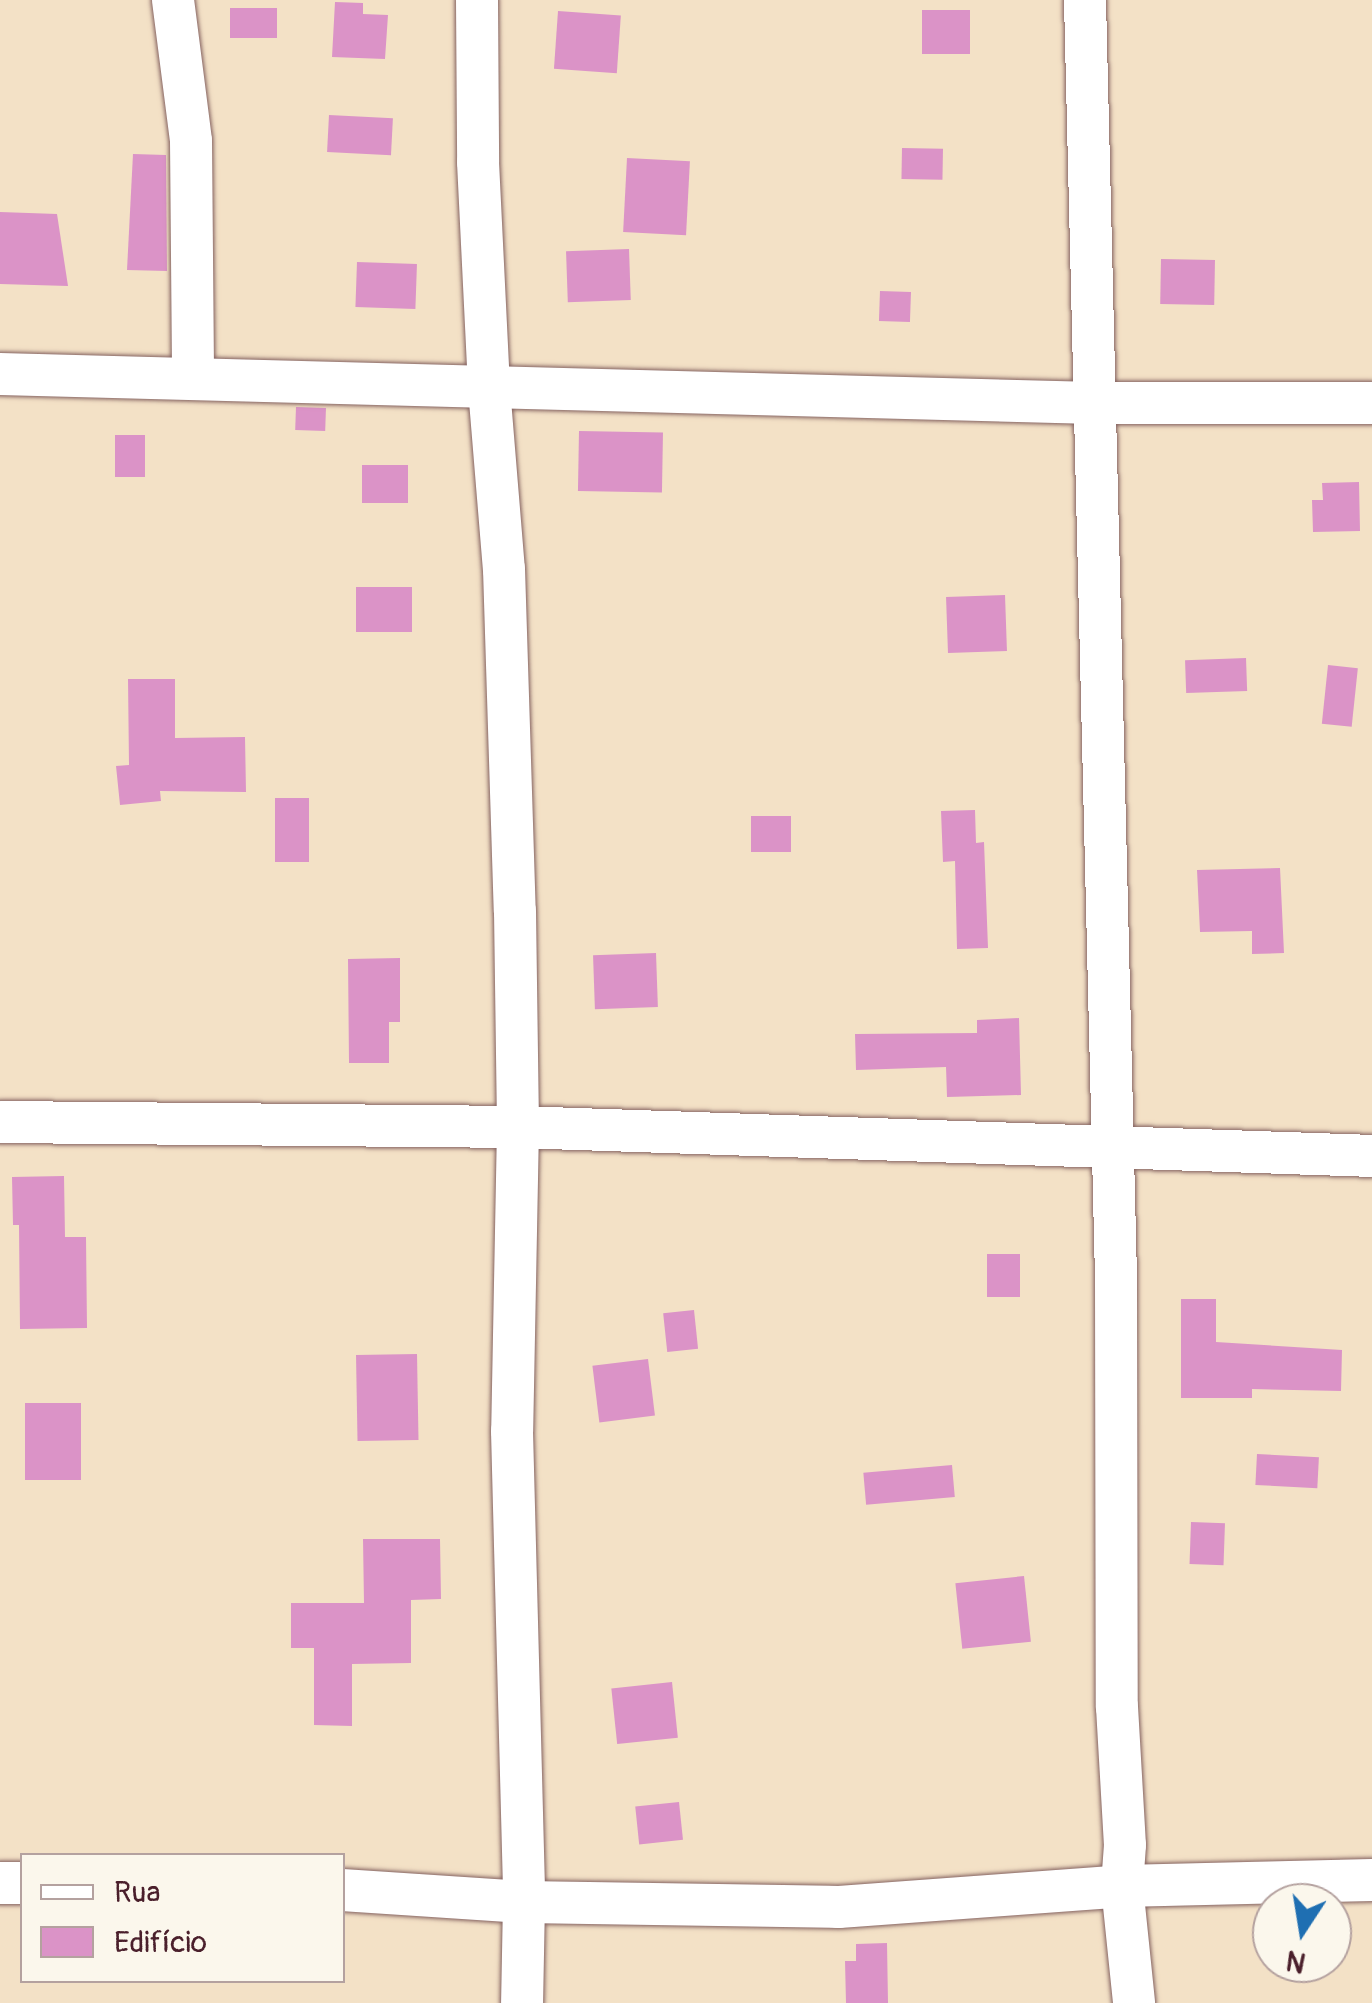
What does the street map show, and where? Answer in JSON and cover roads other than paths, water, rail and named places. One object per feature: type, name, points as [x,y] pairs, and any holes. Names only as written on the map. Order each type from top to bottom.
[{"type":"street","points":[[173,0],[191,141],[193,376]]},
{"type":"street","points":[[477,0],[478,162],[488,388],[504,568],[518,1127],[512,1431],[524,1902],[522,2003]]},
{"type":"street","points":[[1085,0],[1112,1148],[1122,1886],[1134,2003]]},
{"type":"street","points":[[0,374],[193,376],[488,388],[1095,403],[1372,402]]},
{"type":"street","points":[[0,1122],[518,1127],[1372,1156]]},
{"type":"street","points":[[345,1890],[524,1902],[839,1906],[1122,1886],[1372,1880]]}]
